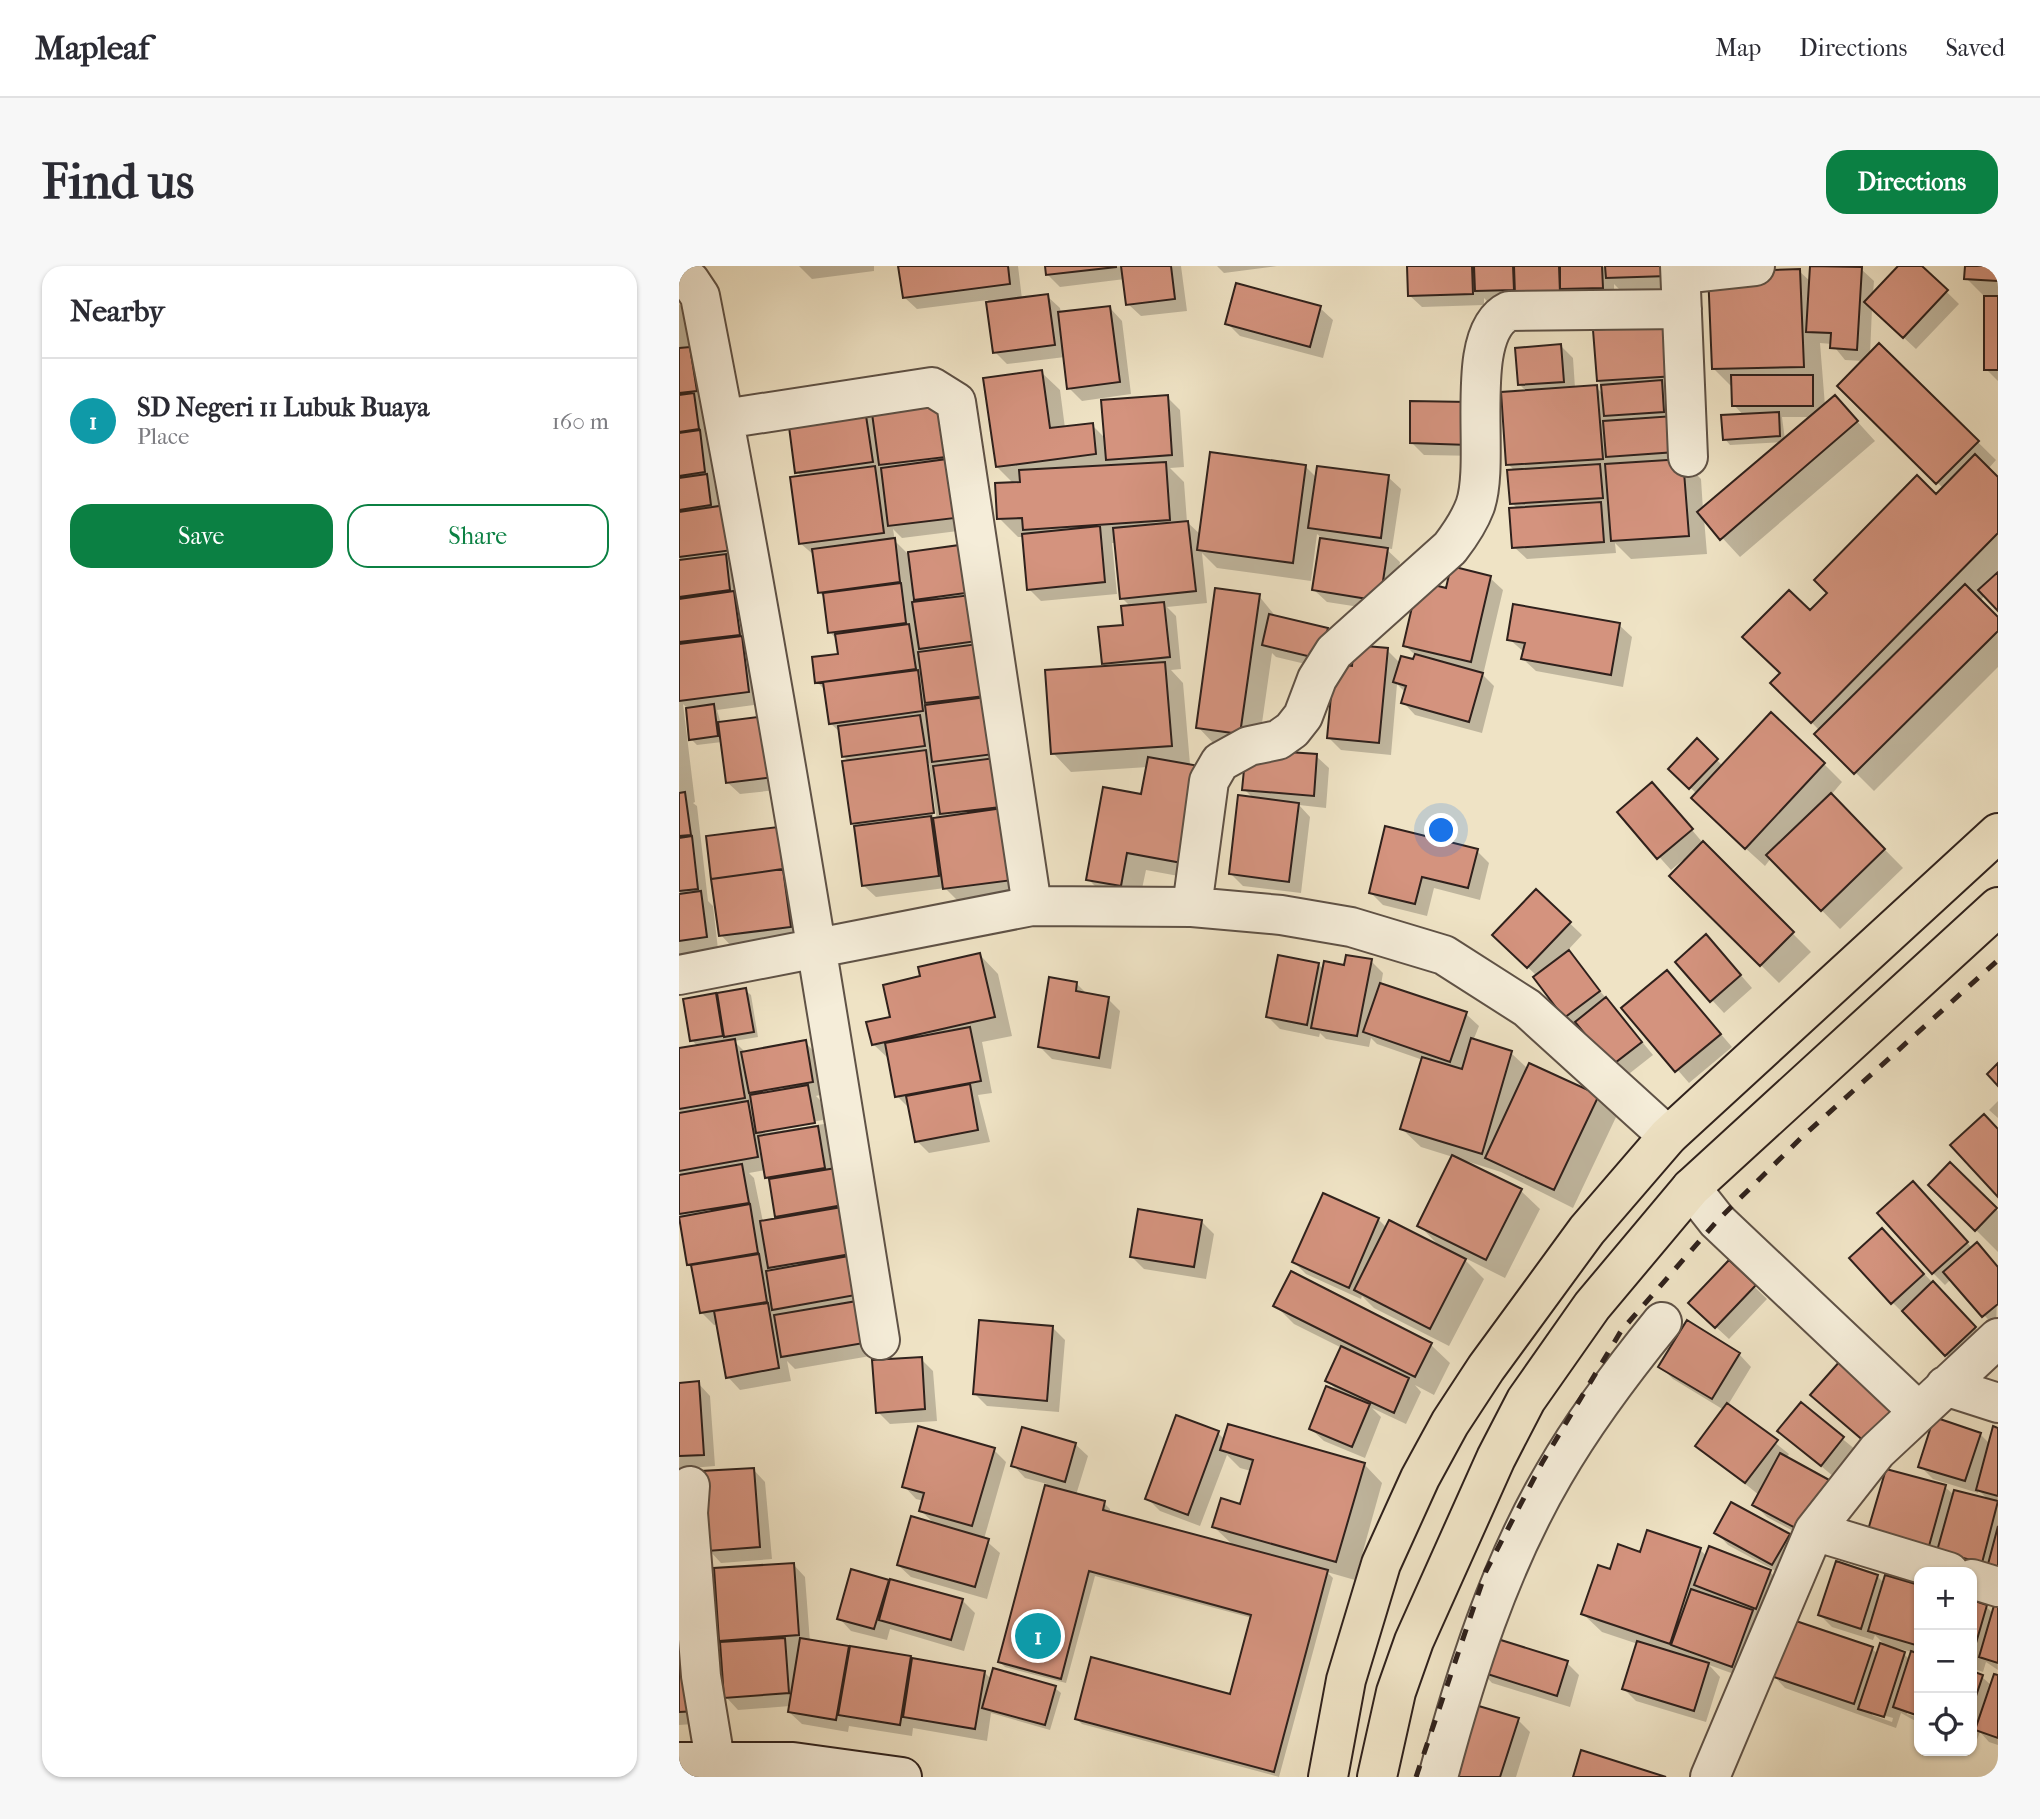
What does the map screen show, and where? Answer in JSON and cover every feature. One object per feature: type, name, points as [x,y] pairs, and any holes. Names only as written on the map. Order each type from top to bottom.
[{"type":"highway","points":[[1328,1777],[1346,1680],[1381,1564],[1420,1478],[1450,1423],[1486,1368],[1578,1241],[1668,1136],[1998,833]]},
{"type":"highway","points":[[1377,1777],[1396,1692],[1413,1641],[1526,1400],[1592,1306],[1691,1188],[1998,907]]},
{"type":"highway","points":[[1486,1368],[1483,1385],[1501,1397],[1526,1400]]},
{"type":"highway","points":[[1420,1478],[1440,1487],[1473,1511]]},
{"type":"street","points":[[1192,907],[1209,781],[1220,762],[1249,746],[1277,740],[1291,730],[1303,716],[1317,679],[1334,652],[1450,548],[1465,528],[1475,505],[1480,478],[1484,343],[1497,317],[1509,311],[1681,283],[1755,266]]},
{"type":"street","points":[[679,276],[690,281],[700,296],[724,419],[817,949],[880,1340]]},
{"type":"street","points":[[1681,283],[1688,457]]},
{"type":"street","points":[[724,419],[932,387],[956,402],[1032,906]]},
{"type":"street","points":[[679,975],[1032,906],[1192,907],[1281,915],[1350,927],[1444,955],[1527,1008],[1668,1136]]},
{"type":"street","points":[[1691,1188],[1717,1221],[1931,1399],[1998,1403]]},
{"type":"street","points":[[1438,1777],[1461,1692],[1493,1605],[1553,1474],[1623,1369],[1662,1322]]},
{"type":"street","points":[[1710,1777],[1814,1531],[1877,1451],[1998,1338]]},
{"type":"street","points":[[690,1486],[688,1513],[701,1676],[697,1761],[793,1762],[902,1777]]},
{"type":"street","points":[[1814,1531],[1933,1567]]},
{"type":"street","points":[[1977,1581],[1998,1587]]},
{"type":"building","points":[[898,266],[1008,266],[1010,284],[903,298]]},
{"type":"building","points":[[1045,266],[1116,266],[1116,267],[1046,275]]},
{"type":"building","points":[[1121,266],[1171,266],[1175,299],[1126,305]]},
{"type":"building","points":[[1407,266],[1472,266],[1473,294],[1408,296]]},
{"type":"building","points":[[1474,266],[1513,266],[1514,290],[1475,291]]},
{"type":"building","points":[[1514,266],[1559,266],[1560,293],[1515,295]]},
{"type":"building","points":[[1560,266],[1602,266],[1603,288],[1560,289]]},
{"type":"building","points":[[1605,266],[1667,266],[1668,276],[1606,278]]},
{"type":"building","points":[[1810,266],[1862,267],[1857,350],[1830,348],[1831,333],[1806,332]]},
{"type":"building","points":[[1898,266],[1922,266],[1948,290],[1903,338],[1864,302]]},
{"type":"building","points":[[1965,266],[1998,266],[1998,281],[1964,279]]},
{"type":"building","points":[[1800,269],[1804,367],[1712,369],[1708,272]]},
{"type":"building","points":[[1236,283],[1321,306],[1310,347],[1225,324]]},
{"type":"building","points":[[1048,294],[1055,345],[993,353],[986,302]]},
{"type":"building","points":[[1984,296],[1998,296],[1998,370],[1984,370]]},
{"type":"building","points":[[1110,306],[1120,382],[1067,389],[1058,312]]},
{"type":"building","points":[[1672,324],[1676,376],[1597,381],[1593,330]]},
{"type":"building","points":[[1879,343],[1979,441],[1936,484],[1837,386]]},
{"type":"building","points":[[1561,344],[1564,382],[1518,385],[1515,348]]},
{"type":"building","points":[[690,347],[697,391],[679,393],[679,348]]},
{"type":"building","points":[[1042,370],[1050,428],[1093,423],[1096,454],[996,467],[983,378]]},
{"type":"building","points":[[1731,375],[1813,375],[1813,406],[1732,406]]},
{"type":"building","points":[[1662,380],[1664,412],[1604,416],[1601,385]]},
{"type":"building","points":[[1597,385],[1603,459],[1506,465],[1501,392]]},
{"type":"building","points":[[694,393],[699,429],[679,432],[679,395]]},
{"type":"building","points":[[1168,395],[1172,455],[1106,460],[1101,400]]},
{"type":"building","points":[[1835,395],[1858,421],[1720,540],[1697,512]]},
{"type":"building","points":[[937,398],[946,457],[879,465],[871,406]]},
{"type":"building","points":[[1410,401],[1470,402],[1469,445],[1410,443]]},
{"type":"building","points":[[865,409],[873,462],[795,473],[788,419]]},
{"type":"building","points":[[1779,412],[1780,436],[1723,440],[1721,415]]},
{"type":"building","points":[[1674,416],[1676,452],[1606,457],[1603,421]]},
{"type":"building","points":[[700,430],[705,472],[679,476],[679,433]]},
{"type":"building","points":[[1210,452],[1306,465],[1293,563],[1197,550]]},
{"type":"building","points":[[1975,454],[1998,477],[1998,533],[1811,723],[1770,683],[1780,673],[1742,637],[1789,590],[1810,610],[1827,593],[1814,580],[1917,475],[1936,494]]},
{"type":"building","points":[[947,459],[955,518],[888,526],[881,468]]},
{"type":"building","points":[[1683,459],[1689,536],[1611,541],[1605,464]]},
{"type":"building","points":[[1166,462],[1170,520],[1023,530],[1022,518],[997,519],[995,483],[1020,482],[1019,470]]},
{"type":"building","points":[[1600,464],[1603,498],[1510,504],[1507,470]]},
{"type":"building","points":[[875,466],[884,533],[799,544],[790,477]]},
{"type":"building","points":[[1317,466],[1389,475],[1381,538],[1308,528]]},
{"type":"building","points":[[707,474],[711,505],[679,510],[679,478]]},
{"type":"building","points":[[1601,502],[1604,542],[1512,548],[1509,508]]},
{"type":"building","points":[[726,505],[733,550],[679,557],[679,512]]},
{"type":"building","points":[[1188,521],[1196,591],[1120,599],[1113,528]]},
{"type":"building","points":[[1100,526],[1105,582],[1027,590],[1022,534]]},
{"type":"building","points":[[895,538],[900,582],[818,593],[812,549]]},
{"type":"building","points":[[1320,538],[1388,548],[1380,601],[1312,590]]},
{"type":"building","points":[[967,544],[973,592],[914,600],[908,552]]},
{"type":"building","points":[[726,554],[730,590],[679,597],[679,560]]},
{"type":"building","points":[[1451,566],[1491,576],[1471,662],[1403,646],[1418,581],[1446,588]]},
{"type":"building","points":[[1998,572],[1998,611],[1978,590]]},
{"type":"building","points":[[901,583],[906,623],[828,633],[823,593]]},
{"type":"building","points":[[1965,584],[1998,617],[1998,631],[1854,774],[1814,734]]},
{"type":"building","points":[[1215,588],[1260,594],[1240,734],[1196,728]]},
{"type":"building","points":[[734,591],[740,635],[679,642],[679,599]]},
{"type":"building","points":[[971,595],[977,641],[919,649],[912,602]]},
{"type":"building","points":[[1164,602],[1170,657],[1102,664],[1098,627],[1123,625],[1121,606]]},
{"type":"building","points":[[1513,604],[1620,623],[1611,675],[1521,659],[1525,643],[1507,640]]},
{"type":"building","points":[[1269,614],[1328,628],[1320,659],[1262,645]]},
{"type":"building","points":[[909,624],[916,669],[815,683],[812,657],[838,654],[835,634]]},
{"type":"building","points":[[742,636],[749,692],[679,701],[679,644]]},
{"type":"building","points":[[978,644],[985,696],[925,703],[918,652]]},
{"type":"building","points":[[1354,645],[1388,648],[1379,743],[1327,738],[1334,664],[1352,666]]},
{"type":"building","points":[[1415,654],[1483,673],[1469,722],[1401,703],[1406,686],[1393,682],[1401,656],[1413,659]]},
{"type":"building","points":[[1165,662],[1172,746],[1051,754],[1045,670]]},
{"type":"building","points":[[918,670],[923,711],[829,724],[823,682]]},
{"type":"building","points":[[987,697],[994,754],[932,762],[925,705]]},
{"type":"building","points":[[714,704],[718,736],[689,740],[686,708]]},
{"type":"building","points":[[1771,712],[1825,763],[1745,849],[1691,798]]},
{"type":"building","points":[[920,715],[925,746],[842,757],[838,726]]},
{"type":"building","points":[[767,716],[775,777],[726,783],[718,722]]},
{"type":"building","points":[[1697,738],[1718,759],[1689,789],[1668,769]]},
{"type":"building","points":[[1246,749],[1317,754],[1314,796],[1242,790]]},
{"type":"building","points":[[926,750],[934,813],[851,824],[842,761]]},
{"type":"building","points":[[1148,757],[1199,766],[1182,863],[1127,853],[1121,886],[1086,880],[1103,787],[1141,794]]},
{"type":"building","points":[[995,758],[1001,807],[940,814],[933,766]]},
{"type":"building","points":[[1652,782],[1693,829],[1657,859],[1617,812]]},
{"type":"building","points":[[685,792],[691,835],[679,836],[679,793]]},
{"type":"building","points":[[1831,793],[1885,849],[1821,911],[1766,855]]},
{"type":"building","points":[[1238,795],[1299,803],[1289,882],[1229,874]]},
{"type":"building","points":[[1003,808],[1013,880],[943,889],[933,818]]},
{"type":"building","points":[[931,816],[939,876],[862,886],[854,826]]},
{"type":"building","points":[[1385,826],[1478,849],[1468,888],[1422,877],[1415,904],[1369,893]]},
{"type":"building","points":[[778,827],[783,869],[711,879],[706,836]]},
{"type":"building","points":[[692,836],[698,889],[679,891],[679,838]]},
{"type":"building","points":[[1703,841],[1794,932],[1760,966],[1669,876]]},
{"type":"building","points":[[783,869],[791,927],[719,936],[711,879]]},
{"type":"building","points":[[1536,889],[1571,922],[1527,968],[1492,935]]},
{"type":"building","points":[[701,891],[707,937],[679,941],[679,894]]},
{"type":"building","points":[[1706,934],[1741,975],[1710,1002],[1675,962]]},
{"type":"building","points":[[1569,950],[1600,991],[1564,1018],[1533,977]]},
{"type":"building","points":[[980,953],[995,1017],[872,1045],[866,1022],[890,1017],[883,985],[920,976],[918,967]]},
{"type":"building","points":[[1278,955],[1319,963],[1307,1025],[1266,1017]]},
{"type":"building","points":[[1346,955],[1372,959],[1357,1036],[1311,1028],[1324,961],[1344,965]]},
{"type":"building","points":[[1667,970],[1721,1034],[1675,1072],[1621,1008]]},
{"type":"building","points":[[1049,977],[1077,982],[1076,991],[1109,997],[1099,1058],[1038,1047]]},
{"type":"building","points":[[1380,983],[1467,1012],[1450,1062],[1363,1032]]},
{"type":"building","points":[[746,988],[754,1032],[724,1037],[717,993]]},
{"type":"building","points":[[716,993],[723,1036],[690,1041],[683,999]]},
{"type":"building","points":[[1606,997],[1642,1042],[1611,1066],[1575,1022]]},
{"type":"building","points":[[970,1027],[981,1081],[895,1097],[885,1043]]},
{"type":"building","points":[[1471,1038],[1512,1051],[1482,1154],[1400,1129],[1422,1057],[1462,1069]]},
{"type":"building","points":[[735,1039],[745,1098],[679,1109],[679,1048]]},
{"type":"building","points":[[806,1040],[813,1082],[749,1093],[741,1052]]},
{"type":"building","points":[[1529,1063],[1599,1095],[1554,1190],[1485,1158]]},
{"type":"building","points":[[1998,1063],[1998,1086],[1987,1074]]},
{"type":"building","points":[[970,1084],[978,1130],[915,1142],[906,1096]]},
{"type":"building","points":[[808,1085],[815,1123],[756,1133],[750,1095]]},
{"type":"building","points":[[748,1101],[758,1157],[679,1171],[679,1113]]},
{"type":"building","points":[[1984,1114],[1998,1129],[1998,1197],[1950,1145]]},
{"type":"building","points":[[818,1126],[825,1168],[765,1178],[758,1136]]},
{"type":"building","points":[[1452,1155],[1522,1189],[1486,1260],[1417,1226]]},
{"type":"building","points":[[1950,1162],[1997,1208],[1975,1231],[1928,1185]]},
{"type":"building","points":[[742,1164],[749,1203],[679,1214],[679,1175]]},
{"type":"building","points":[[836,1168],[843,1205],[775,1217],[769,1179]]},
{"type":"building","points":[[1913,1181],[1968,1242],[1932,1274],[1877,1213]]},
{"type":"building","points":[[1323,1193],[1379,1218],[1349,1288],[1292,1262]]},
{"type":"building","points":[[750,1204],[758,1253],[687,1265],[679,1217]]},
{"type":"building","points":[[842,1207],[851,1254],[768,1268],[760,1221]]},
{"type":"building","points":[[1138,1209],[1202,1220],[1194,1267],[1130,1257]]},
{"type":"building","points":[[1389,1220],[1466,1259],[1430,1329],[1354,1290]]},
{"type":"building","points":[[1882,1228],[1924,1274],[1891,1304],[1849,1258]]},
{"type":"building","points":[[1977,1242],[1998,1267],[1998,1304],[1982,1317],[1943,1272]]},
{"type":"building","points":[[759,1254],[767,1302],[700,1313],[691,1265]]},
{"type":"building","points":[[854,1255],[861,1294],[772,1310],[766,1271]]},
{"type":"building","points":[[1729,1260],[1756,1285],[1715,1328],[1688,1303]]},
{"type":"building","points":[[1291,1271],[1432,1343],[1415,1377],[1273,1306]]},
{"type":"building","points":[[1933,1281],[1976,1327],[1945,1356],[1902,1311]]},
{"type":"building","points":[[857,1301],[864,1343],[781,1357],[774,1315]]},
{"type":"building","points":[[768,1303],[779,1368],[726,1378],[714,1311]]},
{"type":"building","points":[[979,1320],[1053,1326],[1047,1401],[973,1394]]},
{"type":"building","points":[[1687,1320],[1740,1353],[1712,1399],[1658,1367]]},
{"type":"building","points":[[1341,1346],[1409,1378],[1394,1413],[1325,1381]]},
{"type":"building","points":[[922,1357],[925,1409],[876,1413],[872,1360]]},
{"type":"building","points":[[1841,1360],[1896,1407],[1865,1442],[1810,1395]]},
{"type":"building","points":[[699,1381],[704,1455],[679,1456],[679,1383]]},
{"type":"building","points":[[1326,1386],[1370,1404],[1352,1447],[1309,1429]]},
{"type":"building","points":[[1801,1402],[1844,1437],[1821,1466],[1777,1431]]},
{"type":"building","points":[[1727,1403],[1778,1440],[1745,1483],[1695,1446]]},
{"type":"building","points":[[1176,1415],[1219,1431],[1188,1515],[1145,1499]]},
{"type":"building","points":[[1934,1417],[1981,1433],[1965,1481],[1918,1467]]},
{"type":"building","points":[[1228,1424],[1365,1463],[1336,1562],[1212,1527],[1221,1498],[1240,1504],[1253,1460],[1220,1450]]},
{"type":"building","points":[[918,1426],[995,1448],[972,1526],[919,1511],[924,1493],[902,1487]]},
{"type":"building","points":[[1993,1426],[1998,1428],[1998,1496],[1976,1490]]},
{"type":"building","points":[[1022,1427],[1076,1443],[1065,1482],[1011,1466]]},
{"type":"building","points":[[1780,1453],[1831,1481],[1803,1532],[1752,1505]]},
{"type":"building","points":[[754,1468],[760,1547],[707,1551],[701,1471]]},
{"type":"building","points":[[1886,1469],[1946,1485],[1929,1546],[1868,1530]]},
{"type":"building","points":[[1045,1485],[1105,1501],[1103,1510],[1328,1570],[1274,1772],[1075,1719],[1091,1657],[1230,1694],[1251,1615],[1089,1571],[1061,1679],[998,1662]]},
{"type":"building","points":[[1954,1490],[1998,1501],[1982,1563],[1937,1551]]},
{"type":"building","points":[[1731,1502],[1790,1534],[1772,1565],[1714,1533]]},
{"type":"building","points":[[911,1516],[989,1539],[975,1587],[897,1565]]},
{"type":"building","points":[[1998,1526],[1998,1571],[1987,1568]]},
{"type":"building","points":[[1647,1530],[1701,1548],[1670,1644],[1581,1614],[1598,1565],[1610,1569],[1618,1544],[1640,1552]]},
{"type":"building","points":[[1709,1546],[1771,1570],[1756,1609],[1694,1585]]},
{"type":"building","points":[[1836,1561],[1878,1575],[1861,1629],[1818,1615]]},
{"type":"building","points":[[794,1563],[799,1635],[719,1641],[714,1568]]},
{"type":"building","points":[[851,1569],[889,1580],[874,1629],[837,1619]]},
{"type":"building","points":[[1885,1575],[1914,1584],[1914,1645],[1868,1631]]},
{"type":"building","points":[[890,1579],[963,1599],[951,1640],[879,1620]]},
{"type":"building","points":[[1691,1589],[1753,1610],[1732,1667],[1671,1645]]},
{"type":"building","points":[[1977,1602],[1987,1605],[1977,1640]]},
{"type":"building","points":[[1995,1602],[1998,1603],[1998,1663],[1979,1657]]},
{"type":"building","points":[[1790,1619],[1873,1647],[1854,1704],[1771,1676]]},
{"type":"building","points":[[1488,1636],[1568,1661],[1557,1696],[1478,1671]]},
{"type":"building","points":[[679,1638],[697,1711],[679,1712]]},
{"type":"building","points":[[785,1638],[789,1693],[724,1698],[720,1642]]},
{"type":"building","points":[[800,1638],[849,1646],[836,1720],[788,1712]]},
{"type":"building","points":[[1637,1641],[1709,1663],[1694,1711],[1622,1689]]},
{"type":"building","points":[[1880,1643],[1905,1652],[1884,1717],[1858,1709]]},
{"type":"building","points":[[850,1646],[911,1656],[900,1725],[838,1715]]},
{"type":"building","points":[[1911,1651],[1914,1652],[1914,1714],[1893,1707]]},
{"type":"building","points":[[912,1658],[985,1671],[975,1729],[903,1717]]},
{"type":"building","points":[[993,1668],[1056,1686],[1045,1725],[982,1708]]},
{"type":"building","points":[[1977,1673],[1983,1675],[1977,1693]]},
{"type":"building","points":[[1994,1674],[1998,1675],[1998,1738],[1977,1731]]},
{"type":"building","points":[[1472,1704],[1519,1718],[1500,1777],[1449,1777]]},
{"type":"building","points":[[1581,1750],[1666,1777],[1573,1777]]},
{"type":"railway","points":[[1416,1777],[1486,1571],[1542,1463],[1621,1331],[1717,1221],[1801,1138],[1998,960]]},
{"type":"place","name":"SD Negeri 11 Lubuk Buaya","points":[[1038,1636]]}]
